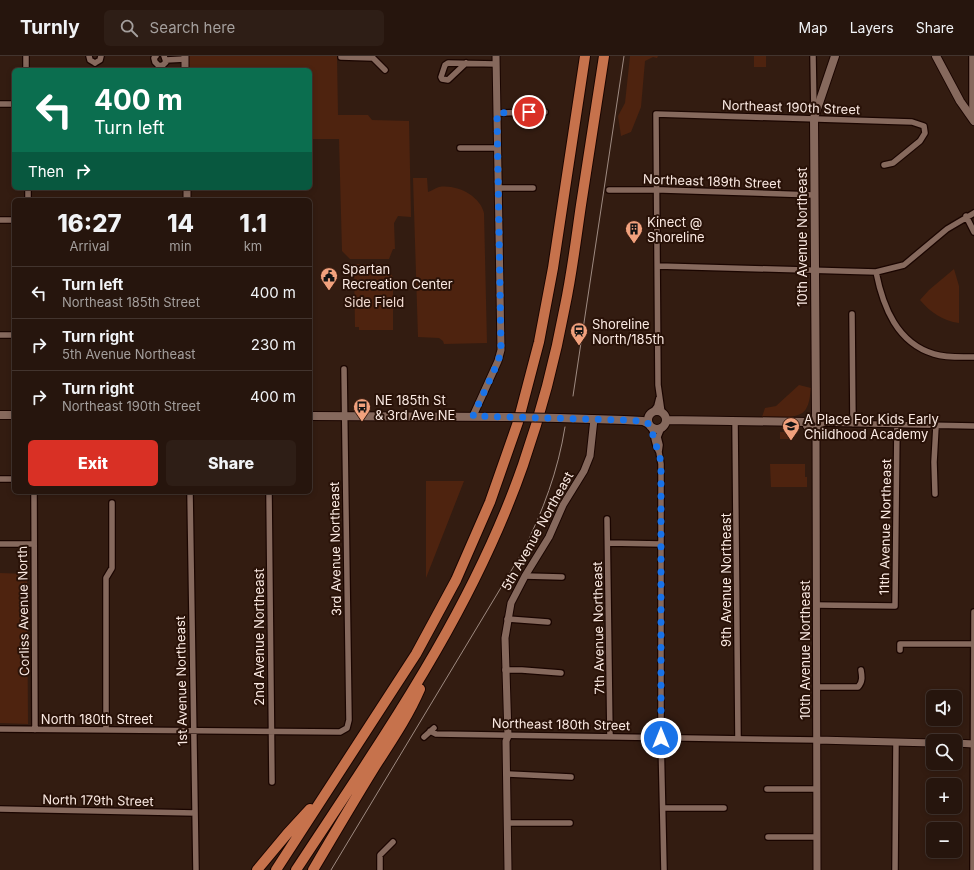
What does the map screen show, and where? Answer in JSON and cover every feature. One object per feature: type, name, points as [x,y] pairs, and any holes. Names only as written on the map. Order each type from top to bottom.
[{"type":"highway","points":[[276,870],[405,673],[434,624],[466,560],[498,482],[518,422],[539,342],[553,268],[586,56]]},
{"type":"highway","points":[[296,870],[396,718],[433,658],[464,602],[500,524],[523,464],[551,374],[565,306],[604,56]]},
{"type":"highway","points":[[312,870],[408,714],[433,658]]},
{"type":"highway","points":[[257,870],[287,834],[327,792]]},
{"type":"main road","points":[[814,118],[834,56]]},
{"type":"main road","points":[[936,56],[960,101],[973,120]]},
{"type":"main road","name":"10th Avenue Northeast","points":[[814,118],[814,271],[817,424]]},
{"type":"main road","points":[[624,420],[631,417],[657,412],[663,420]]},
{"type":"main road","points":[[650,425],[648,419],[651,414]]},
{"type":"main road","points":[[0,415],[12,415]]},
{"type":"main road","points":[[312,416],[473,416],[624,420],[643,421],[656,429],[663,420]]},
{"type":"main road","points":[[663,420],[807,422],[811,418],[817,424]]},
{"type":"street","points":[[26,56],[26,68]]},
{"type":"street","points":[[89,56],[90,60],[95,63]]},
{"type":"street","points":[[95,63],[100,60],[101,56]]},
{"type":"street","points":[[156,56],[154,60],[157,66],[163,65],[165,58],[185,58]]},
{"type":"street","name":"10th Avenue Northeast","points":[[813,56],[814,118]]},
{"type":"street","points":[[972,56],[973,120]]},
{"type":"street","points":[[341,57],[373,58],[385,70]]},
{"type":"street","points":[[466,63],[496,60],[498,148],[501,350],[498,362],[473,416]]},
{"type":"street","points":[[95,63],[95,68]]},
{"type":"street","points":[[0,104],[12,104]]},
{"type":"street","points":[[497,113],[545,112]]},
{"type":"street","name":"Northeast 190th Street","points":[[656,190],[656,114],[912,122],[924,126],[924,133],[920,141],[892,163],[884,165]]},
{"type":"street","points":[[460,148],[498,148]]},
{"type":"street","points":[[498,188],[533,188]]},
{"type":"street","name":"Northeast 189th Street","points":[[609,190],[814,195]]},
{"type":"street","points":[[656,190],[659,396],[663,420],[658,437],[660,446],[659,452]]},
{"type":"street","points":[[658,266],[876,272],[904,265],[947,229],[966,216],[974,213]]},
{"type":"street","points":[[966,216],[974,232]]},
{"type":"street","points":[[0,220],[12,220]]},
{"type":"street","points":[[876,272],[880,294],[899,331],[908,341],[922,350],[935,355],[946,357],[974,357]]},
{"type":"street","points":[[852,314],[852,424]]},
{"type":"street","points":[[0,335],[12,335]]},
{"type":"street","name":"3rd Avenue Northeast","points":[[271,732],[340,732],[347,728],[349,720],[344,370]]},
{"type":"street","points":[[651,414],[657,406],[659,396]]},
{"type":"street","name":"5th Avenue Northeast","points":[[508,870],[506,741],[508,736],[505,670],[505,638],[507,619],[511,603],[525,576],[540,552],[563,505],[584,471],[590,456],[594,419]]},
{"type":"street","name":"9th Avenue Northeast","points":[[735,421],[738,739]]},
{"type":"street","points":[[817,424],[974,426]]},
{"type":"street","name":"10th Avenue Northeast","points":[[817,424],[817,870]]},
{"type":"street","points":[[650,425],[654,441],[659,452],[661,464],[661,738],[664,870]]},
{"type":"street","name":"11th Avenue Northeast","points":[[816,605],[894,606],[897,425]]},
{"type":"street","points":[[935,494],[934,462],[936,426]]},
{"type":"street","points":[[0,479],[12,479]]},
{"type":"street","name":"Corliss Avenue North","points":[[34,494],[35,730]]},
{"type":"street","name":"1st Avenue Northeast","points":[[190,494],[196,870]]},
{"type":"street","name":"2nd Avenue Northeast","points":[[269,494],[272,782]]},
{"type":"street","points":[[106,730],[106,578],[112,568],[112,503]]},
{"type":"street","name":"7th Avenue Northeast","points":[[607,519],[610,737]]},
{"type":"street","points":[[608,543],[661,544]]},
{"type":"street","points":[[0,544],[33,544]]},
{"type":"street","points":[[525,576],[562,577]]},
{"type":"street","points":[[973,870],[974,612]]},
{"type":"street","points":[[507,619],[548,622]]},
{"type":"street","points":[[900,647],[974,644]]},
{"type":"street","points":[[505,670],[561,673]]},
{"type":"street","points":[[817,688],[858,687],[862,681],[861,670]]},
{"type":"street","name":"North 180th Street","points":[[0,729],[194,731]]},
{"type":"street","name":"Northeast 180th Street","points":[[424,737],[432,729],[436,734],[926,743]]},
{"type":"street","points":[[194,731],[271,732]]},
{"type":"street","points":[[895,870],[896,742]]},
{"type":"street","points":[[962,743],[974,744]]},
{"type":"street","points":[[506,774],[572,777]]},
{"type":"street","points":[[767,789],[817,789]]},
{"type":"street","points":[[663,808],[724,808]]},
{"type":"street","name":"North 179th Street","points":[[0,809],[195,813]]},
{"type":"street","points":[[507,823],[570,823]]},
{"type":"street","points":[[768,837],[817,837]]},
{"type":"street","points":[[380,870],[380,855],[393,842]]},
{"type":"green space","points":[[189,56],[337,56],[338,115],[368,115],[372,120],[409,121],[411,217],[398,216],[394,223],[395,249],[393,249],[389,259],[350,259],[342,251],[339,139],[312,139],[312,68],[189,68]]},
{"type":"green space","points":[[630,56],[658,56],[657,58],[653,57],[645,61],[641,107],[631,132],[621,136],[618,116],[625,103]]},
{"type":"green space","points":[[754,56],[766,56],[766,67],[754,67]]},
{"type":"green space","points":[[413,178],[427,178],[428,192],[439,187],[453,187],[460,189],[467,192],[478,201],[482,207],[484,213],[487,343],[444,344],[439,338],[418,337]]},
{"type":"green space","name":"Side Field","points":[[354,264],[384,264],[393,277],[393,330],[359,330],[359,327],[355,327]]},
{"type":"green space","points":[[954,269],[959,286],[959,323],[937,315],[920,300],[929,290]]},
{"type":"green space","points":[[799,385],[811,388],[809,402],[804,411],[794,416],[780,418],[762,417],[765,408],[776,406]]},
{"type":"green space","points":[[780,432],[790,432],[790,439],[780,439]]},
{"type":"green space","points":[[770,464],[805,464],[807,487],[771,487]]},
{"type":"green space","points":[[426,481],[464,481],[426,578]]},
{"type":"green space","points":[[0,573],[27,574],[28,724],[0,723]]},
{"type":"tram line","points":[[573,396],[624,56]]},
{"type":"tram line","points":[[331,870],[523,551],[549,490],[565,427]]},
{"type":"place","name":"Kinect @ Shoreline","points":[[634,244]]},
{"type":"place","name":"Spartan Recreation Center","points":[[329,291]]},
{"type":"place","name":"Shoreline North/185th","points":[[579,346]]},
{"type":"place","name":"NE 185th St & 3rd Ave NE","points":[[362,422]]},
{"type":"place","name":"A Place For Kids Early Childhood Academy","points":[[791,441]]},
{"type":"route","points":[[529,112],[497,113],[501,350],[498,362],[473,416],[643,421],[651,427],[653,438],[659,452],[661,464],[661,738]]}]
